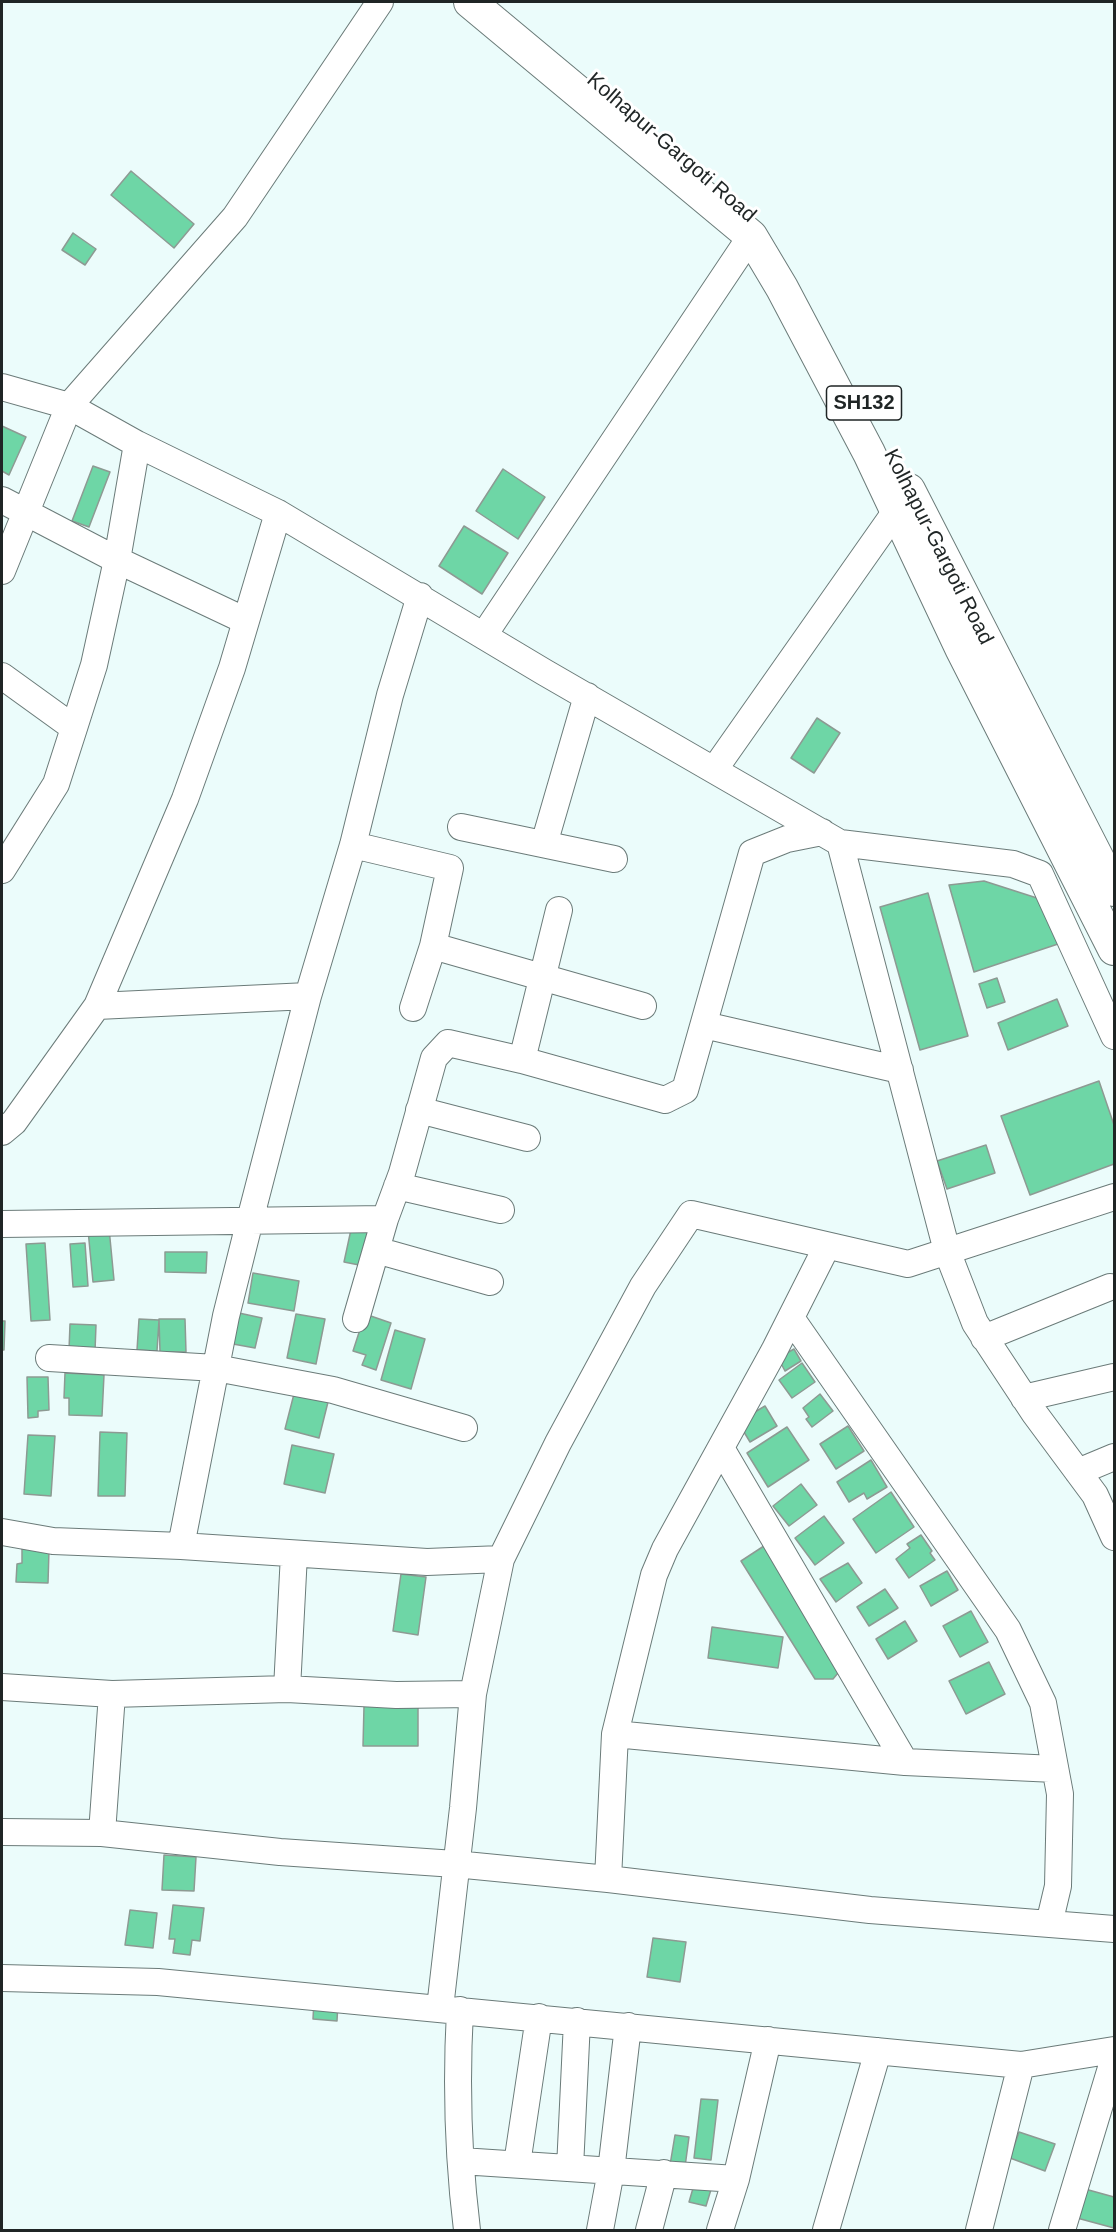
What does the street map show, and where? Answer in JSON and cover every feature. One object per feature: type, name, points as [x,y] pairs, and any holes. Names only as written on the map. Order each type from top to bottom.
[{"type":"main road","points":[[470,2],[751,236],[782,288],[869,453],[961,648],[1102,872],[1114,949]]},
{"type":"main road","name":"Kolhapur-Gargoti Road","points":[[502,2],[696,166],[756,220],[799,277],[1102,872]]},
{"type":"street","points":[[2,572],[69,406],[235,217],[380,2]]},
{"type":"street","points":[[484,635],[751,236]]},
{"type":"street","points":[[2,387],[69,406],[137,444],[278,513],[831,837],[900,1070],[947,1251],[975,1323],[1024,1398],[1095,1495],[1114,1537]]},
{"type":"street","points":[[2,870],[56,784],[94,665],[117,560],[137,444]]},
{"type":"street","points":[[2,500],[117,560],[246,621]]},
{"type":"street","points":[[714,770],[896,511]]},
{"type":"street","points":[[2,1132],[14,1122],[97,1006],[185,799],[232,668],[278,513]]},
{"type":"street","points":[[181,1546],[226,1316],[250,1220],[308,996],[353,845],[390,696],[420,596]]},
{"type":"street","points":[[2,676],[74,728]]},
{"type":"street","points":[[544,844],[587,696]]},
{"type":"street","points":[[461,827],[614,859]]},
{"type":"street","points":[[356,1319],[434,1058],[448,1043],[522,1060],[665,1100],[685,1090],[752,853],[787,839],[831,837],[1013,864],[1040,874],[1102,872]]},
{"type":"street","points":[[353,845],[450,868],[434,946],[413,1008]]},
{"type":"street","points":[[1040,874],[1114,1036]]},
{"type":"street","points":[[522,1060],[559,910]]},
{"type":"street","points":[[434,946],[643,1006]]},
{"type":"street","points":[[97,1006],[308,996]]},
{"type":"street","points":[[704,1025],[900,1070]]},
{"type":"street","points":[[420,1110],[527,1138]]},
{"type":"street","points":[[397,1186],[501,1210]]},
{"type":"street","points":[[466,2230],[457,2062],[450,2009],[455,1864],[463,1808],[473,1694],[501,1559],[558,1443],[643,1286],[691,1214],[908,1264],[1114,1197]]},
{"type":"street","points":[[2,1224],[385,1219]]},
{"type":"street","points":[[608,1879],[615,1734],[654,1575],[665,1549],[791,1318],[827,1246]]},
{"type":"street","points":[[376,1250],[490,1282]]},
{"type":"street","points":[[984,1338],[1110,1287]]},
{"type":"street","points":[[791,1318],[1008,1630],[1043,1703],[1060,1794],[1058,1886],[1049,1924]]},
{"type":"street","points":[[49,1358],[216,1368],[333,1390],[464,1428]]},
{"type":"street","points":[[1024,1398],[1114,1377]]},
{"type":"street","points":[[721,1448],[905,1762]]},
{"type":"street","points":[[1078,1472],[1114,1457]]},
{"type":"street","points":[[2,1532],[53,1540],[427,1562],[501,1559]]},
{"type":"street","points":[[287,1689],[294,1554]]},
{"type":"street","points":[[2,1687],[112,1694],[287,1689],[396,1695],[473,1694]]},
{"type":"street","points":[[102,1833],[112,1694]]},
{"type":"street","points":[[615,1734],[905,1762],[1055,1769]]},
{"type":"street","points":[[2,1832],[102,1833],[279,1852],[455,1864],[608,1879],[870,1910],[1114,1929]]},
{"type":"street","points":[[2,1978],[158,1982],[1021,2065],[1114,2050]]},
{"type":"street","points":[[517,2164],[539,2018]]},
{"type":"street","points":[[570,2168],[578,2021]]},
{"type":"street","points":[[600,2230],[611,2171],[628,2026]]},
{"type":"street","points":[[720,2230],[736,2179],[768,2040]]},
{"type":"street","points":[[826,2230],[879,2051]]},
{"type":"street","points":[[1062,2230],[1114,2058]]},
{"type":"street","points":[[979,2230],[1021,2065]]},
{"type":"street","points":[[461,2161],[736,2179]]},
{"type":"street","points":[[649,2230],[664,2173]]},
{"type":"building","points":[[131,171],[194,224],[174,248],[111,195]]},
{"type":"building","points":[[73,233],[96,249],[85,265],[62,250]]},
{"type":"building","points":[[2,426],[26,437],[9,475],[2,471]]},
{"type":"building","points":[[93,466],[110,472],[89,527],[72,521]]},
{"type":"building","points":[[503,469],[545,497],[518,539],[476,511]]},
{"type":"building","points":[[464,526],[508,553],[482,594],[439,566]]},
{"type":"building","points":[[817,718],[840,733],[814,773],[791,758]]},
{"type":"building","points":[[984,881],[1040,899],[1058,944],[974,972],[949,885]]},
{"type":"building","points":[[928,893],[968,1036],[920,1050],[880,907]]},
{"type":"building","points":[[997,978],[1005,1002],[987,1008],[979,984]]},
{"type":"building","points":[[1057,999],[1068,1026],[1008,1050],[998,1023]]},
{"type":"building","points":[[1099,1081],[1114,1125],[1114,1164],[1030,1195],[1001,1116]]},
{"type":"building","points":[[986,1145],[995,1173],[947,1189],[937,1161]]},
{"type":"building","points":[[352,1225],[372,1230],[364,1266],[344,1262]]},
{"type":"building","points":[[109,1228],[114,1280],[93,1282],[88,1230]]},
{"type":"building","points":[[45,1243],[50,1320],[31,1321],[26,1244]]},
{"type":"building","points":[[85,1243],[88,1286],[73,1287],[70,1244]]},
{"type":"building","points":[[165,1252],[207,1252],[206,1273],[165,1272]]},
{"type":"building","points":[[253,1273],[299,1281],[294,1311],[248,1303]]},
{"type":"building","points":[[239,1313],[262,1318],[255,1348],[233,1344]]},
{"type":"building","points":[[296,1314],[325,1319],[316,1364],[287,1358]]},
{"type":"building","points":[[365,1314],[391,1323],[376,1370],[362,1365],[366,1355],[353,1351]]},
{"type":"building","points":[[139,1319],[159,1320],[157,1351],[137,1350]]},
{"type":"building","points":[[159,1319],[185,1319],[186,1352],[160,1352]]},
{"type":"building","points":[[2,1321],[5,1321],[4,1350],[2,1350]]},
{"type":"building","points":[[70,1324],[96,1325],[95,1351],[69,1350]]},
{"type":"building","points":[[395,1330],[425,1339],[411,1389],[381,1380]]},
{"type":"building","points":[[794,1349],[801,1361],[785,1371],[778,1358]]},
{"type":"building","points":[[802,1363],[815,1382],[792,1398],[779,1380]]},
{"type":"building","points":[[65,1373],[104,1375],[102,1416],[69,1415],[69,1398],[64,1398]]},
{"type":"building","points":[[27,1377],[48,1377],[49,1410],[38,1411],[38,1417],[28,1418]]},
{"type":"building","points":[[295,1390],[329,1398],[319,1438],[285,1429]]},
{"type":"building","points":[[820,1394],[833,1411],[812,1427],[806,1419],[809,1417],[803,1408]]},
{"type":"building","points":[[765,1406],[777,1426],[750,1442],[738,1422]]},
{"type":"building","points":[[848,1426],[864,1451],[836,1469],[820,1444]]},
{"type":"building","points":[[787,1427],[809,1460],[768,1487],[747,1453]]},
{"type":"building","points":[[100,1432],[127,1433],[125,1496],[98,1496]]},
{"type":"building","points":[[28,1435],[55,1436],[51,1496],[24,1494]]},
{"type":"building","points":[[292,1445],[334,1454],[325,1493],[284,1484]]},
{"type":"building","points":[[871,1460],[887,1487],[867,1499],[864,1493],[849,1502],[837,1482]]},
{"type":"building","points":[[801,1484],[817,1505],[789,1526],[773,1506]]},
{"type":"building","points":[[891,1492],[914,1527],[876,1553],[853,1519]]},
{"type":"building","points":[[824,1516],[844,1543],[815,1565],[795,1538]]},
{"type":"building","points":[[921,1535],[935,1560],[909,1578],[896,1559],[910,1548],[907,1544]]},
{"type":"building","points":[[767,1544],[843,1667],[833,1679],[815,1679],[741,1561]]},
{"type":"building","points":[[22,1549],[49,1550],[48,1583],[16,1582],[17,1564],[22,1563]]},
{"type":"building","points":[[848,1563],[862,1583],[836,1602],[820,1579]]},
{"type":"building","points":[[947,1571],[958,1590],[931,1606],[920,1586]]},
{"type":"building","points":[[401,1574],[426,1577],[418,1635],[393,1631]]},
{"type":"building","points":[[885,1589],[898,1608],[869,1626],[857,1607]]},
{"type":"building","points":[[971,1611],[988,1642],[960,1657],[943,1626]]},
{"type":"building","points":[[905,1621],[917,1641],[888,1659],[876,1639]]},
{"type":"building","points":[[712,1627],[783,1637],[778,1668],[708,1658]]},
{"type":"building","points":[[989,1662],[1005,1694],[966,1714],[949,1681]]},
{"type":"building","points":[[364,1706],[418,1706],[418,1746],[363,1746]]},
{"type":"building","points":[[164,1855],[196,1857],[194,1891],[162,1890]]},
{"type":"building","points":[[173,1905],[204,1908],[200,1941],[192,1940],[190,1955],[173,1953],[175,1939],[169,1939]]},
{"type":"building","points":[[130,1910],[157,1913],[153,1948],[125,1945]]},
{"type":"building","points":[[653,1938],[686,1942],[680,1982],[647,1977]]},
{"type":"building","points":[[314,2000],[338,2002],[337,2021],[313,2019]]},
{"type":"building","points":[[701,2099],[718,2100],[711,2160],[694,2158]]},
{"type":"building","points":[[1019,2132],[1055,2144],[1045,2171],[1010,2158]]},
{"type":"building","points":[[675,2135],[689,2137],[685,2167],[670,2165]]},
{"type":"building","points":[[696,2178],[713,2183],[706,2206],[689,2202]]},
{"type":"building","points":[[1085,2189],[1114,2197],[1114,2228],[1077,2218]]}]
